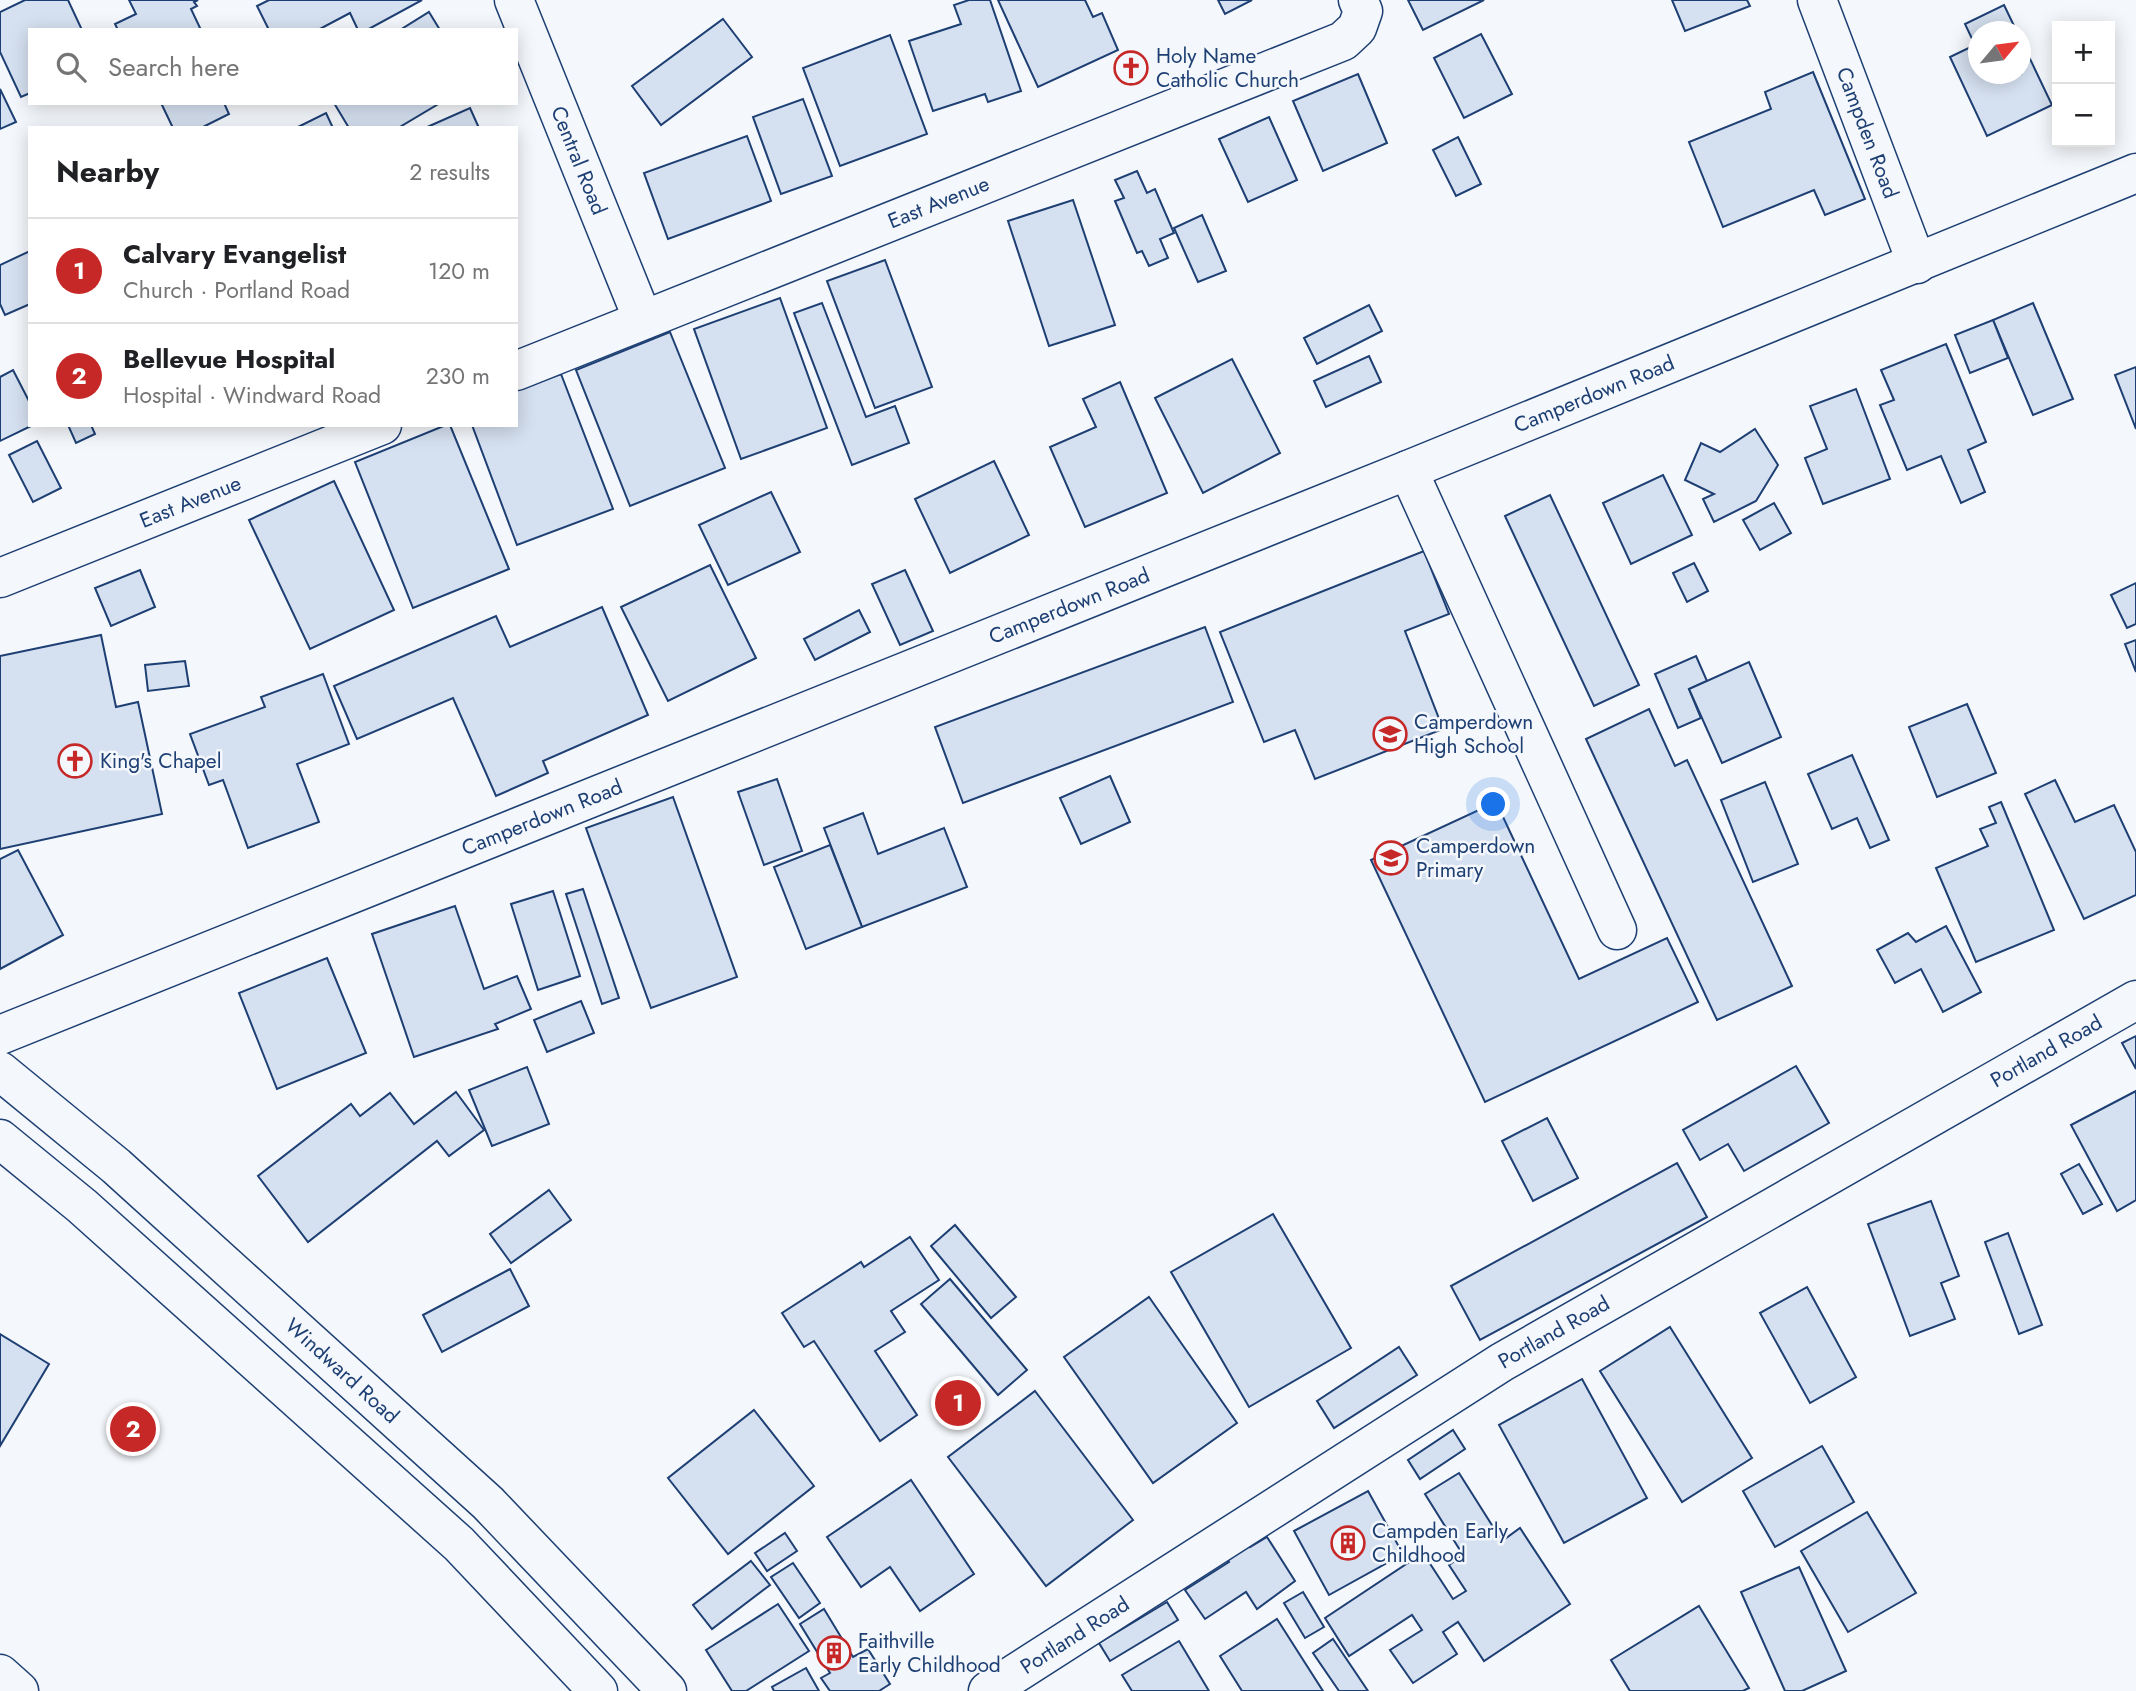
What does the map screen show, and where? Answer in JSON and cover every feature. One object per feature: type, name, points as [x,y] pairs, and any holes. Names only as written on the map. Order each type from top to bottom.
[{"type":"street","name":"Central Road","points":[[514,0],[643,320]]},
{"type":"street","name":"Campden Road","points":[[1817,0],[1917,264]]},
{"type":"street","name":"East Avenue","points":[[518,370],[1343,41],[1357,14]]},
{"type":"street","name":"Camperdown Road","points":[[0,1035],[1408,470],[2136,173]]},
{"type":"street","name":"East Avenue","points":[[0,578],[377,427]]},
{"type":"street","points":[[1408,470],[1617,930]]},
{"type":"street","name":"Portland Road","points":[[988,1691],[1502,1362],[2136,1000]]},
{"type":"street","name":"Windward Road","points":[[0,1071],[116,1166],[488,1503],[667,1691]]},
{"type":"street","points":[[0,1139],[82,1206],[459,1544],[598,1691]]},
{"type":"street","points":[[0,1674],[19,1691]]},
{"type":"building","points":[[25,0],[68,0],[81,28],[28,28],[28,94],[21,97],[0,52],[0,12]]},
{"type":"building","points":[[129,0],[198,0],[194,2],[197,6],[191,9],[200,28],[117,28],[115,24],[136,14]]},
{"type":"building","points":[[269,0],[422,0],[371,28],[357,28],[350,13],[322,28],[268,28],[257,6]]},
{"type":"building","points":[[969,0],[990,0],[1021,91],[988,102],[985,94],[933,111],[909,41],[961,24],[954,5]]},
{"type":"building","points":[[998,0],[1085,0],[1093,17],[1102,13],[1118,50],[1038,87]]},
{"type":"building","points":[[1218,0],[1252,0],[1225,14]]},
{"type":"building","points":[[1408,0],[1484,0],[1423,30]]},
{"type":"building","points":[[1672,0],[1747,0],[1750,6],[1685,31]]},
{"type":"building","points":[[2004,5],[2012,21],[1971,21]]},
{"type":"building","points":[[429,12],[439,28],[403,28]]},
{"type":"building","points":[[723,19],[752,57],[661,125],[632,86]]},
{"type":"building","points":[[1481,34],[1512,94],[1464,118],[1434,58]]},
{"type":"building","points":[[890,35],[927,134],[840,166],[803,68]]},
{"type":"building","points":[[1968,48],[1968,84],[2031,84],[2031,61],[2052,105],[1987,136],[1950,57]]},
{"type":"building","points":[[1813,72],[1865,199],[1825,215],[1814,190],[1723,227],[1689,142],[1771,109],[1765,92]]},
{"type":"building","points":[[1358,74],[1387,143],[1323,171],[1293,101]]},
{"type":"building","points":[[0,89],[16,122],[0,129]]},
{"type":"building","points":[[803,99],[832,176],[781,194],[753,117]]},
{"type":"building","points":[[162,105],[225,105],[229,114],[205,126],[172,126]]},
{"type":"building","points":[[335,105],[437,105],[401,126],[348,126]]},
{"type":"building","points":[[470,108],[478,126],[430,126]]},
{"type":"building","points":[[326,113],[332,126],[300,126]]},
{"type":"building","points":[[1269,117],[1297,180],[1248,202],[1219,139]]},
{"type":"building","points":[[747,136],[771,201],[668,239],[644,173]]},
{"type":"building","points":[[1458,137],[1481,184],[1456,196],[1433,150]]},
{"type":"building","points":[[1137,171],[1147,193],[1155,189],[1174,233],[1160,239],[1168,258],[1149,266],[1142,251],[1137,253],[1115,201],[1124,198],[1115,180]]},
{"type":"building","points":[[1073,200],[1115,325],[1049,346],[1008,221]]},
{"type":"building","points":[[1202,215],[1226,271],[1198,282],[1174,228]]},
{"type":"building","points":[[28,252],[28,305],[5,315],[0,304],[0,265]]},
{"type":"building","points":[[885,260],[932,387],[875,408],[827,281]]},
{"type":"building","points":[[780,298],[827,428],[741,459],[694,329]]},
{"type":"building","points":[[822,303],[866,417],[895,406],[909,443],[852,465],[794,313]]},
{"type":"building","points":[[2033,303],[2073,399],[2033,415],[1993,320]]},
{"type":"building","points":[[1369,305],[1382,331],[1317,364],[1304,338]]},
{"type":"building","points":[[1993,320],[2008,358],[1970,373],[1955,335]]},
{"type":"building","points":[[670,332],[725,468],[630,506],[576,370]]},
{"type":"building","points":[[1946,344],[1986,442],[1968,450],[1985,492],[1961,503],[1941,456],[1907,470],[1880,405],[1894,400],[1881,370]]},
{"type":"building","points":[[1369,356],[1381,382],[1326,407],[1314,381]]},
{"type":"building","points":[[1232,359],[1280,453],[1203,493],[1155,398]]},
{"type":"building","points":[[2136,367],[2136,429],[2115,375]]},
{"type":"building","points":[[13,370],[28,399],[29,427],[0,441],[0,377]]},
{"type":"building","points":[[561,374],[613,509],[517,545],[473,427],[518,427],[518,389]]},
{"type":"building","points":[[1120,382],[1167,493],[1085,527],[1050,447],[1096,427],[1083,399]]},
{"type":"building","points":[[1856,389],[1890,479],[1823,504],[1805,458],[1827,449],[1810,406]]},
{"type":"building","points":[[69,427],[92,427],[95,434],[76,443]]},
{"type":"building","points":[[441,427],[451,427],[509,569],[413,608],[355,462]]},
{"type":"building","points":[[1755,429],[1778,465],[1756,501],[1714,522],[1703,499],[1714,494],[1685,480],[1701,443],[1720,452]]},
{"type":"building","points":[[37,441],[61,488],[33,502],[9,455]]},
{"type":"building","points":[[994,461],[1029,535],[950,573],[915,499]]},
{"type":"building","points":[[1663,475],[1692,535],[1631,564],[1603,503]]},
{"type":"building","points":[[334,481],[394,610],[310,649],[249,520]]},
{"type":"building","points":[[771,492],[800,552],[728,585],[699,525]]},
{"type":"building","points":[[1550,495],[1639,685],[1594,706],[1505,516]]},
{"type":"building","points":[[1774,503],[1791,533],[1760,550],[1743,520]]},
{"type":"building","points":[[1424,551],[1449,614],[1405,631],[1443,729],[1315,779],[1295,730],[1264,742],[1220,632]]},
{"type":"building","points":[[1694,563],[1708,591],[1687,602],[1673,573]]},
{"type":"building","points":[[710,565],[756,658],[668,701],[621,607]]},
{"type":"building","points":[[140,570],[155,607],[111,626],[95,588]]},
{"type":"building","points":[[905,570],[933,631],[900,645],[872,584]]},
{"type":"building","points":[[2136,583],[2136,624],[2127,628],[2111,595]]},
{"type":"building","points":[[602,607],[648,715],[543,761],[548,773],[496,796],[453,698],[357,739],[334,686],[496,616],[510,647]]},
{"type":"building","points":[[859,610],[870,632],[815,660],[804,639]]},
{"type":"building","points":[[1205,627],[1233,702],[963,803],[935,727]]},
{"type":"building","name":"King's Chapel","points":[[101,635],[116,707],[138,702],[162,814],[0,849],[0,656]]},
{"type":"building","points":[[2136,640],[2136,672],[2125,644]]},
{"type":"building","points":[[1696,656],[1707,681],[1689,689],[1701,718],[1678,728],[1655,674]]},
{"type":"building","points":[[185,661],[189,686],[148,691],[145,665]]},
{"type":"building","points":[[1749,662],[1781,737],[1722,763],[1689,689]]},
{"type":"building","points":[[323,674],[349,744],[297,764],[319,822],[248,848],[223,780],[209,785],[190,734],[265,707],[261,697]]},
{"type":"building","points":[[1967,704],[1996,773],[1937,797],[1909,727]]},
{"type":"building","points":[[1649,709],[1675,766],[1687,760],[1792,986],[1717,1020],[1586,739]]},
{"type":"building","points":[[1852,755],[1889,840],[1870,848],[1857,818],[1832,829],[1808,774]]},
{"type":"building","points":[[1110,776],[1130,822],[1081,844],[1060,798]]},
{"type":"building","points":[[777,779],[802,851],[764,865],[738,792]]},
{"type":"building","points":[[2055,780],[2075,822],[2114,805],[2136,852],[2136,895],[2084,919],[2025,794]]},
{"type":"building","points":[[1765,782],[1798,864],[1753,882],[1721,800]]},
{"type":"building","points":[[673,797],[737,977],[651,1008],[586,828]]},
{"type":"building","points":[[1496,802],[1579,979],[1667,938],[1698,1002],[1485,1102],[1371,860]]},
{"type":"building","points":[[2001,802],[2054,930],[1976,962],[1936,868],[1988,846],[1980,829],[1996,823],[1989,807]]},
{"type":"building","points":[[863,813],[878,854],[944,828],[967,887],[862,927],[824,828]]},
{"type":"building","points":[[830,845],[862,927],[806,949],[774,867]]},
{"type":"building","points":[[18,850],[63,935],[0,969],[0,859]]},
{"type":"building","points":[[583,889],[619,998],[602,1004],[566,894]]},
{"type":"building","points":[[553,891],[580,976],[538,990],[511,904]]},
{"type":"building","points":[[455,906],[484,989],[517,976],[531,1009],[495,1024],[498,1029],[414,1057],[372,934]]},
{"type":"building","points":[[1946,926],[1981,992],[1943,1012],[1921,969],[1895,983],[1877,950],[1908,933],[1916,942]]},
{"type":"building","points":[[327,958],[366,1053],[277,1089],[239,993]]},
{"type":"building","points":[[581,1001],[594,1033],[547,1052],[534,1020]]},
{"type":"building","points":[[2136,1036],[2136,1069],[2122,1043]]},
{"type":"building","points":[[1796,1066],[1829,1123],[1744,1171],[1728,1144],[1700,1160],[1683,1130]]},
{"type":"building","points":[[527,1067],[549,1124],[492,1146],[469,1090]]},
{"type":"building","points":[[2136,1091],[2136,1200],[2117,1211],[2071,1125]]},
{"type":"building","points":[[456,1092],[484,1130],[449,1156],[437,1141],[308,1242],[258,1176],[351,1104],[360,1116],[390,1093],[414,1124]]},
{"type":"building","points":[[1547,1118],[1578,1178],[1533,1201],[1502,1141]]},
{"type":"building","points":[[1677,1163],[1707,1217],[1480,1340],[1451,1286]]},
{"type":"building","points":[[2079,1164],[2102,1204],[2083,1214],[2061,1174]]},
{"type":"building","points":[[549,1190],[571,1220],[511,1263],[490,1234]]},
{"type":"building","points":[[1931,1201],[1959,1276],[1941,1283],[1955,1319],[1910,1336],[1868,1224]]},
{"type":"building","points":[[1273,1214],[1351,1348],[1249,1407],[1171,1272]]},
{"type":"building","points":[[955,1225],[1016,1297],[991,1318],[931,1246]]},
{"type":"building","points":[[2008,1233],[2042,1325],[2019,1334],[1985,1242]]},
{"type":"building","points":[[910,1237],[939,1280],[891,1311],[905,1332],[875,1351],[917,1415],[880,1441],[814,1341],[804,1347],[782,1313],[861,1262],[864,1267]]},
{"type":"building","points":[[510,1269],[529,1306],[442,1352],[423,1315]]},
{"type":"building","points":[[950,1279],[1027,1370],[998,1395],[921,1304]]},
{"type":"building","points":[[1807,1287],[1856,1377],[1810,1403],[1760,1313]]},
{"type":"building","points":[[1149,1297],[1237,1423],[1153,1483],[1064,1357]]},
{"type":"building","points":[[1670,1327],[1752,1458],[1682,1502],[1600,1371]]},
{"type":"building","points":[[0,1334],[49,1364],[0,1446]]},
{"type":"building","points":[[1399,1347],[1417,1375],[1334,1428],[1317,1401]]},
{"type":"building","points":[[1582,1379],[1647,1498],[1564,1543],[1499,1425]]},
{"type":"building","points":[[1035,1391],[1133,1520],[1046,1586],[948,1457]]},
{"type":"building","points":[[754,1410],[814,1486],[728,1554],[668,1478]]},
{"type":"building","points":[[1453,1430],[1465,1449],[1420,1479],[1408,1460]]},
{"type":"building","points":[[1822,1446],[1854,1502],[1775,1547],[1743,1491]]},
{"type":"building","points":[[1459,1473],[1502,1541],[1520,1528],[1570,1604],[1484,1661],[1458,1622],[1443,1632],[1457,1654],[1413,1683],[1390,1650],[1422,1630],[1412,1615],[1349,1656],[1325,1618],[1423,1553],[1453,1599],[1466,1591],[1449,1565],[1463,1555],[1425,1494]]},
{"type":"building","points":[[911,1480],[974,1574],[920,1611],[890,1567],[861,1587],[827,1537]]},
{"type":"building","name":"Campden Early Childhood","points":[[1368,1491],[1403,1554],[1329,1595],[1294,1531]]},
{"type":"building","points":[[1867,1512],[1916,1593],[1848,1632],[1801,1551]]},
{"type":"building","points":[[785,1533],[797,1551],[767,1571],[755,1553]]},
{"type":"building","points":[[1267,1537],[1295,1581],[1257,1609],[1246,1592],[1205,1619],[1185,1590],[1229,1562],[1226,1557],[1248,1543],[1250,1547]]},
{"type":"building","points":[[751,1561],[770,1585],[712,1629],[693,1605]]},
{"type":"building","points":[[793,1563],[820,1603],[799,1618],[771,1577]]},
{"type":"building","points":[[1799,1567],[1846,1671],[1802,1691],[1785,1691],[1741,1592]]},
{"type":"building","points":[[1303,1592],[1324,1627],[1305,1638],[1284,1603]]},
{"type":"building","points":[[1167,1602],[1178,1620],[1110,1661],[1099,1643]]},
{"type":"building","points":[[778,1604],[809,1651],[746,1691],[732,1691],[706,1650]]},
{"type":"building","points":[[1699,1606],[1749,1688],[1743,1691],[1630,1691],[1611,1660]]},
{"type":"building","name":"Faithville Early Childhood","points":[[824,1609],[853,1657],[868,1649],[890,1684],[879,1691],[830,1691],[821,1678],[830,1673],[800,1624]]},
{"type":"building","points":[[1277,1619],[1323,1691],[1242,1691],[1220,1656]]},
{"type":"building","points":[[1333,1639],[1368,1691],[1339,1691],[1313,1653]]},
{"type":"building","points":[[1179,1641],[1209,1691],[1132,1691],[1122,1675]]},
{"type":"building","points":[[806,1668],[819,1691],[774,1691],[772,1687]]},
{"type":"place","name":"Holy Name Catholic Church","points":[[1131,68]]},
{"type":"place","name":"Camperdown High School","points":[[1390,734]]},
{"type":"place","name":"King's Chapel","points":[[75,761]]},
{"type":"place","name":"Camperdown Primary","points":[[1391,858]]},
{"type":"place","name":"Calvary Evangelist","points":[[958,1403]]},
{"type":"place","name":"Bellevue Hospital","points":[[133,1429]]},
{"type":"place","name":"Campden Early Childhood","points":[[1348,1543]]},
{"type":"place","name":"Faithville Early Childhood","points":[[834,1653]]}]
